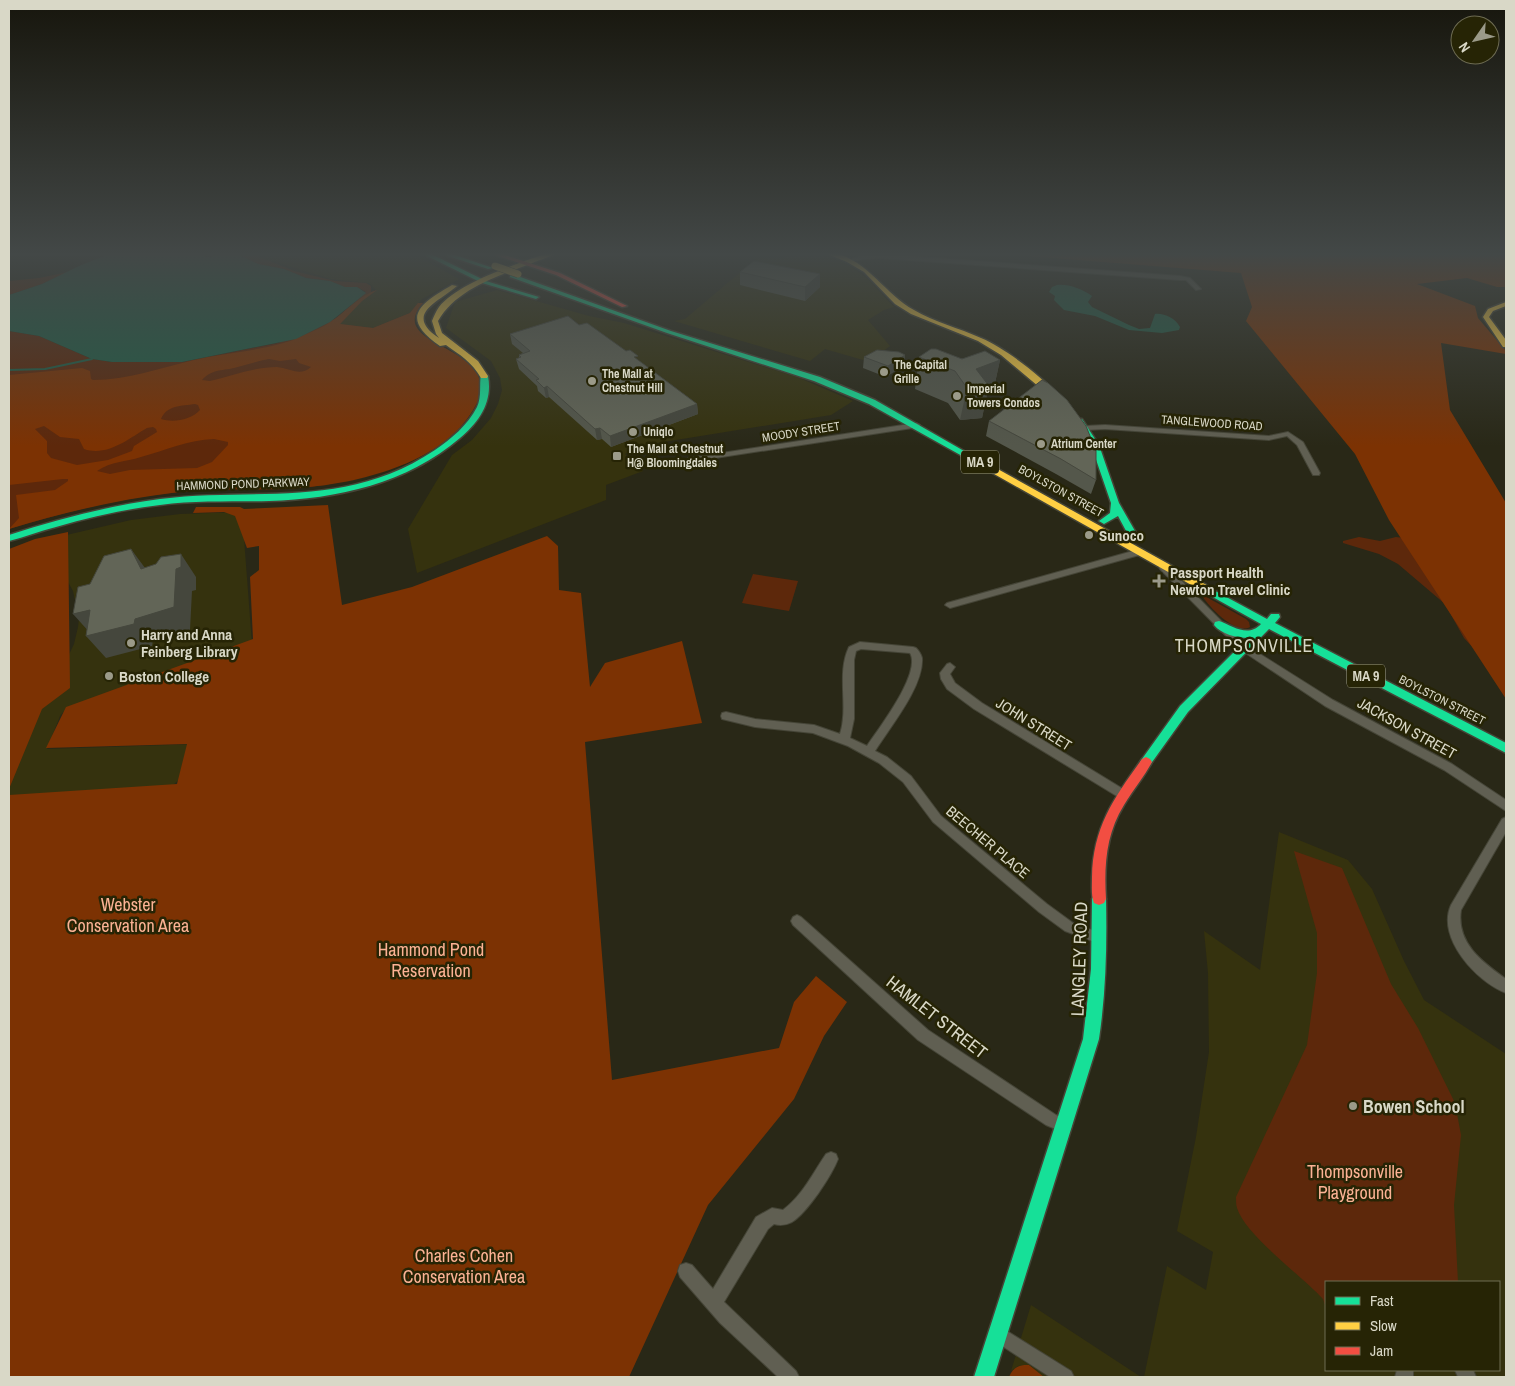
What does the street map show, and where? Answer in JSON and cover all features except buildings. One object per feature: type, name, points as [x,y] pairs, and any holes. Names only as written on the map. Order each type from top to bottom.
[{"type":"main road","name":"HAMMOND POND PARKWAY","points":[[420,317],[420,326],[428,336],[464,353]]},
{"type":"main road","name":"HAMMOND POND PARKWAY","points":[[9,538],[72,519],[158,503],[203,498],[284,498],[324,494],[366,484],[404,470],[434,454],[454,440],[472,422],[483,406],[486,393],[484,376],[475,361],[442,337],[435,324],[436,317]]},
{"type":"main road","name":"BOYLSTON STREET","points":[[635,317],[824,382],[867,400],[1268,624],[1506,748]]},
{"type":"main road","name":"BOYLSTON STREET","points":[[635,317],[793,361],[859,387],[1134,538],[1268,624],[1506,736]]},
{"type":"main road","points":[[921,317],[980,340],[1004,353],[1064,405]]},
{"type":"main road","points":[[1486,317],[1488,323],[1506,344]]},
{"type":"main road","points":[[1074,415],[1085,428],[1095,445],[1115,503],[1134,538]]},
{"type":"main road","points":[[1104,521],[1115,514],[1115,503]]},
{"type":"main road","points":[[1219,625],[1228,631],[1242,635],[1252,634],[1268,624]]},
{"type":"main road","name":"LANGLEY ROAD","points":[[984,1377],[1065,1126],[1095,1024],[1100,979],[1100,849],[1108,822],[1176,718],[1268,624]]},
{"type":"street","name":"MOODY STREET","points":[[689,460],[916,426]]},
{"type":"street","name":"TANGLEWOOD ROAD","points":[[1085,428],[1105,427],[1269,438],[1288,434],[1300,444],[1316,473]]},
{"type":"street","points":[[950,605],[1140,552]]},
{"type":"street","name":"JACKSON STREET","points":[[1157,562],[1244,648],[1329,703],[1448,767],[1506,806]]},
{"type":"street","points":[[844,740],[848,730],[848,672],[853,647],[860,645],[913,650],[917,656],[913,682],[869,752]]},
{"type":"street","name":"JOHN STREET","points":[[950,667],[945,673],[946,679],[960,694],[1053,754],[1124,795]]},
{"type":"street","name":"BEECHER PLACE","points":[[726,716],[755,723],[805,727],[844,740],[869,752],[902,774],[937,819],[1043,908],[1069,927],[1100,938]]},
{"type":"street","points":[[1506,822],[1455,909],[1453,920],[1456,933],[1470,955],[1483,970],[1506,987]]},
{"type":"street","name":"HAMLET STREET","points":[[797,921],[902,1017],[933,1042],[1051,1120],[1065,1126]]},
{"type":"street","points":[[714,1302],[762,1223],[772,1216],[779,1218],[787,1216],[799,1205],[831,1158]]},
{"type":"street","points":[[686,1270],[726,1317],[790,1377]]},
{"type":"street","points":[[998,1333],[1065,1377]]},
{"type":"shaded area","points":[[9,317],[337,317],[296,339],[182,362],[112,362],[92,359],[39,336],[9,331]]},
{"type":"shaded area","points":[[346,317],[401,317],[373,328],[339,324]]},
{"type":"shaded area","points":[[450,317],[592,317],[624,323],[797,377],[853,401],[831,415],[645,445],[625,454],[643,471],[606,485],[606,500],[417,573],[408,529],[452,455],[472,440],[491,418],[502,390],[500,378],[491,361],[446,328]]},
{"type":"shaded area","points":[[688,317],[873,317],[868,320],[890,346],[878,355],[863,360],[825,349],[810,361],[674,321]]},
{"type":"shaded area","points":[[1097,317],[1112,317],[1139,329],[1150,328],[1154,317],[1169,317],[1180,327],[1179,330],[1162,333],[1129,330]]},
{"type":"shaded area","name":"Boston College","points":[[242,512],[252,644],[64,711],[60,716],[47,749],[199,744],[182,777],[173,785],[9,822],[9,752],[65,663],[74,644],[78,627],[79,619],[73,591],[45,540],[131,520],[180,514]]},
{"type":"shaded area","name":"Bowen School","points":[[1279,832],[1348,860],[1372,889],[1404,961],[1424,1000],[1506,1054],[1506,1377],[1144,1377],[1167,1266],[1206,1290],[1213,1252],[1177,1231],[1196,1137],[1209,1052],[1208,973],[1204,931],[1260,970]]},
{"type":"shaded area","points":[[1031,1305],[1141,1377],[1044,1377],[1029,1365],[1018,1366],[1011,1371]]},
{"type":"green space","points":[[347,317],[340,324],[373,328],[401,317],[415,317],[416,326],[423,335],[449,350],[473,369],[480,387],[477,403],[417,457],[377,473],[309,487],[160,494],[116,501],[9,529],[9,331],[39,336],[92,359],[112,362],[182,362],[278,343],[337,318]]},
{"type":"green space","points":[[347,317],[340,324],[373,328],[401,317],[416,317],[415,319],[419,331],[467,362],[478,376],[480,394],[467,419],[452,435],[434,449],[412,461],[389,470],[341,483],[296,488],[208,490],[157,495],[93,507],[9,529],[19,518],[16,495],[55,490],[68,481],[68,479],[9,485],[9,375],[82,368],[90,371],[91,379],[93,380],[131,376],[207,357],[278,345],[324,326],[336,318]],"holes":[[[269,359],[280,361],[296,359],[299,363],[311,367],[299,372],[269,367],[210,381],[202,380],[213,372]],[[198,405],[200,410],[192,416],[182,420],[171,421],[161,419],[171,409]],[[44,426],[60,437],[79,439],[84,449],[93,451],[101,451],[117,446],[147,428],[153,427],[157,432],[134,446],[132,451],[108,460],[77,465],[51,458],[47,453],[47,441],[35,429]],[[214,439],[228,442],[228,445],[212,462],[197,468],[130,470],[110,474],[97,471],[113,463],[141,457],[186,443]]]},
{"type":"green space","points":[[1248,317],[1478,317],[1506,351],[1506,354],[1441,343],[1450,410],[1506,503],[1506,699],[1389,520],[1355,454],[1246,321]]},
{"type":"green space","points":[[328,505],[342,605],[412,587],[547,536],[558,546],[559,590],[581,593],[590,687],[605,663],[682,641],[702,723],[585,742],[612,1080],[779,1048],[794,1002],[816,976],[847,1002],[824,1036],[794,1099],[708,1205],[629,1377],[9,1377],[9,795],[177,784],[187,744],[46,748],[66,707],[253,639],[250,577],[259,570],[259,546],[247,548],[235,516],[224,512],[193,513],[196,507],[240,507],[244,509]]},
{"type":"green space","points":[[68,532],[70,688],[42,709],[9,789],[9,549],[35,539]]},
{"type":"green space","points":[[1359,537],[1380,541],[1396,537],[1404,538],[1477,652],[1464,638],[1445,604],[1398,564],[1379,554],[1343,543],[1343,541]]},
{"type":"green space","points":[[753,574],[798,581],[789,611],[742,603]]},
{"type":"green space","points":[[1201,594],[1246,619],[1250,627],[1244,629],[1237,627],[1222,618]]},
{"type":"green space","name":"Thompsonville Playground","points":[[1294,851],[1342,868],[1391,984],[1418,1028],[1455,1103],[1461,1135],[1454,1205],[1458,1281],[1325,1281],[1325,1305],[1323,1299],[1314,1290],[1251,1231],[1237,1208],[1236,1197],[1307,1045],[1317,973],[1317,933]]},
{"type":"green space","points":[[1024,1365],[1029,1365],[1044,1377],[1009,1377],[1011,1372]]},
{"type":"waterway","points":[[9,370],[45,369],[92,359]]},
{"type":"traffic: fast","points":[[626,317],[817,379],[872,402],[967,455]]},
{"type":"traffic: fast","points":[[9,538],[83,517],[121,508],[160,502],[307,496],[349,489],[370,483],[410,468],[429,458],[462,432],[478,413],[484,399],[484,376]]},
{"type":"traffic: fast","points":[[1079,421],[1095,445],[1115,503],[1134,538]]},
{"type":"traffic: fast","points":[[1104,521],[1115,514],[1115,503]]},
{"type":"traffic: fast","points":[[1206,589],[1285,633],[1506,748]]},
{"type":"traffic: fast","points":[[1146,762],[1184,709],[1275,617]]},
{"type":"traffic: fast","points":[[1219,625],[1239,634],[1261,631]]},
{"type":"traffic: fast","points":[[984,1377],[1091,1039],[1099,969],[1099,899]]},
{"type":"traffic: slow","points":[[420,317],[423,327],[430,335],[443,344]]},
{"type":"traffic: slow","points":[[437,317],[435,321],[439,334],[450,345],[470,358],[484,376]]},
{"type":"traffic: slow","points":[[922,317],[980,340],[1004,353],[1054,395]]},
{"type":"traffic: slow","points":[[1486,317],[1506,345]]},
{"type":"traffic: slow","points":[[967,455],[1206,589]]},
{"type":"traffic: jam","points":[[1099,899],[1099,862],[1105,830],[1120,800],[1146,762]]},
{"type":"place","name":"The Capital Grille","points":[[884,372]]},
{"type":"place","name":"The Mall at Chestnut Hill","points":[[592,381]]},
{"type":"place","name":"Imperial Towers Condos","points":[[957,396]]},
{"type":"place","name":"Uniqlo","points":[[633,432]]},
{"type":"place","name":"Atrium Center","points":[[1041,444]]},
{"type":"place","name":"The Mall at Chestnut H@ Bloomingdales","points":[[617,456]]},
{"type":"place","name":"Sunoco","points":[[1089,535]]},
{"type":"place","name":"Passport Health Newton Travel Clinic","points":[[1159,581]]},
{"type":"place","name":"Harry and Anna Feinberg Library","points":[[131,643]]},
{"type":"place","name":"Boston College","points":[[109,676]]},
{"type":"place","name":"Bowen School","points":[[1353,1106]]},
{"type":"district","name":"THOMPSONVILLE","points":[[1244,645]]},
{"type":"park label","name":"Webster Conservation Area","points":[[128,914]]},
{"type":"park label","name":"Hammond Pond Reservation","points":[[431,960]]},
{"type":"park label","name":"Charles Cohen Conservation Area","points":[[464,1265]]}]
